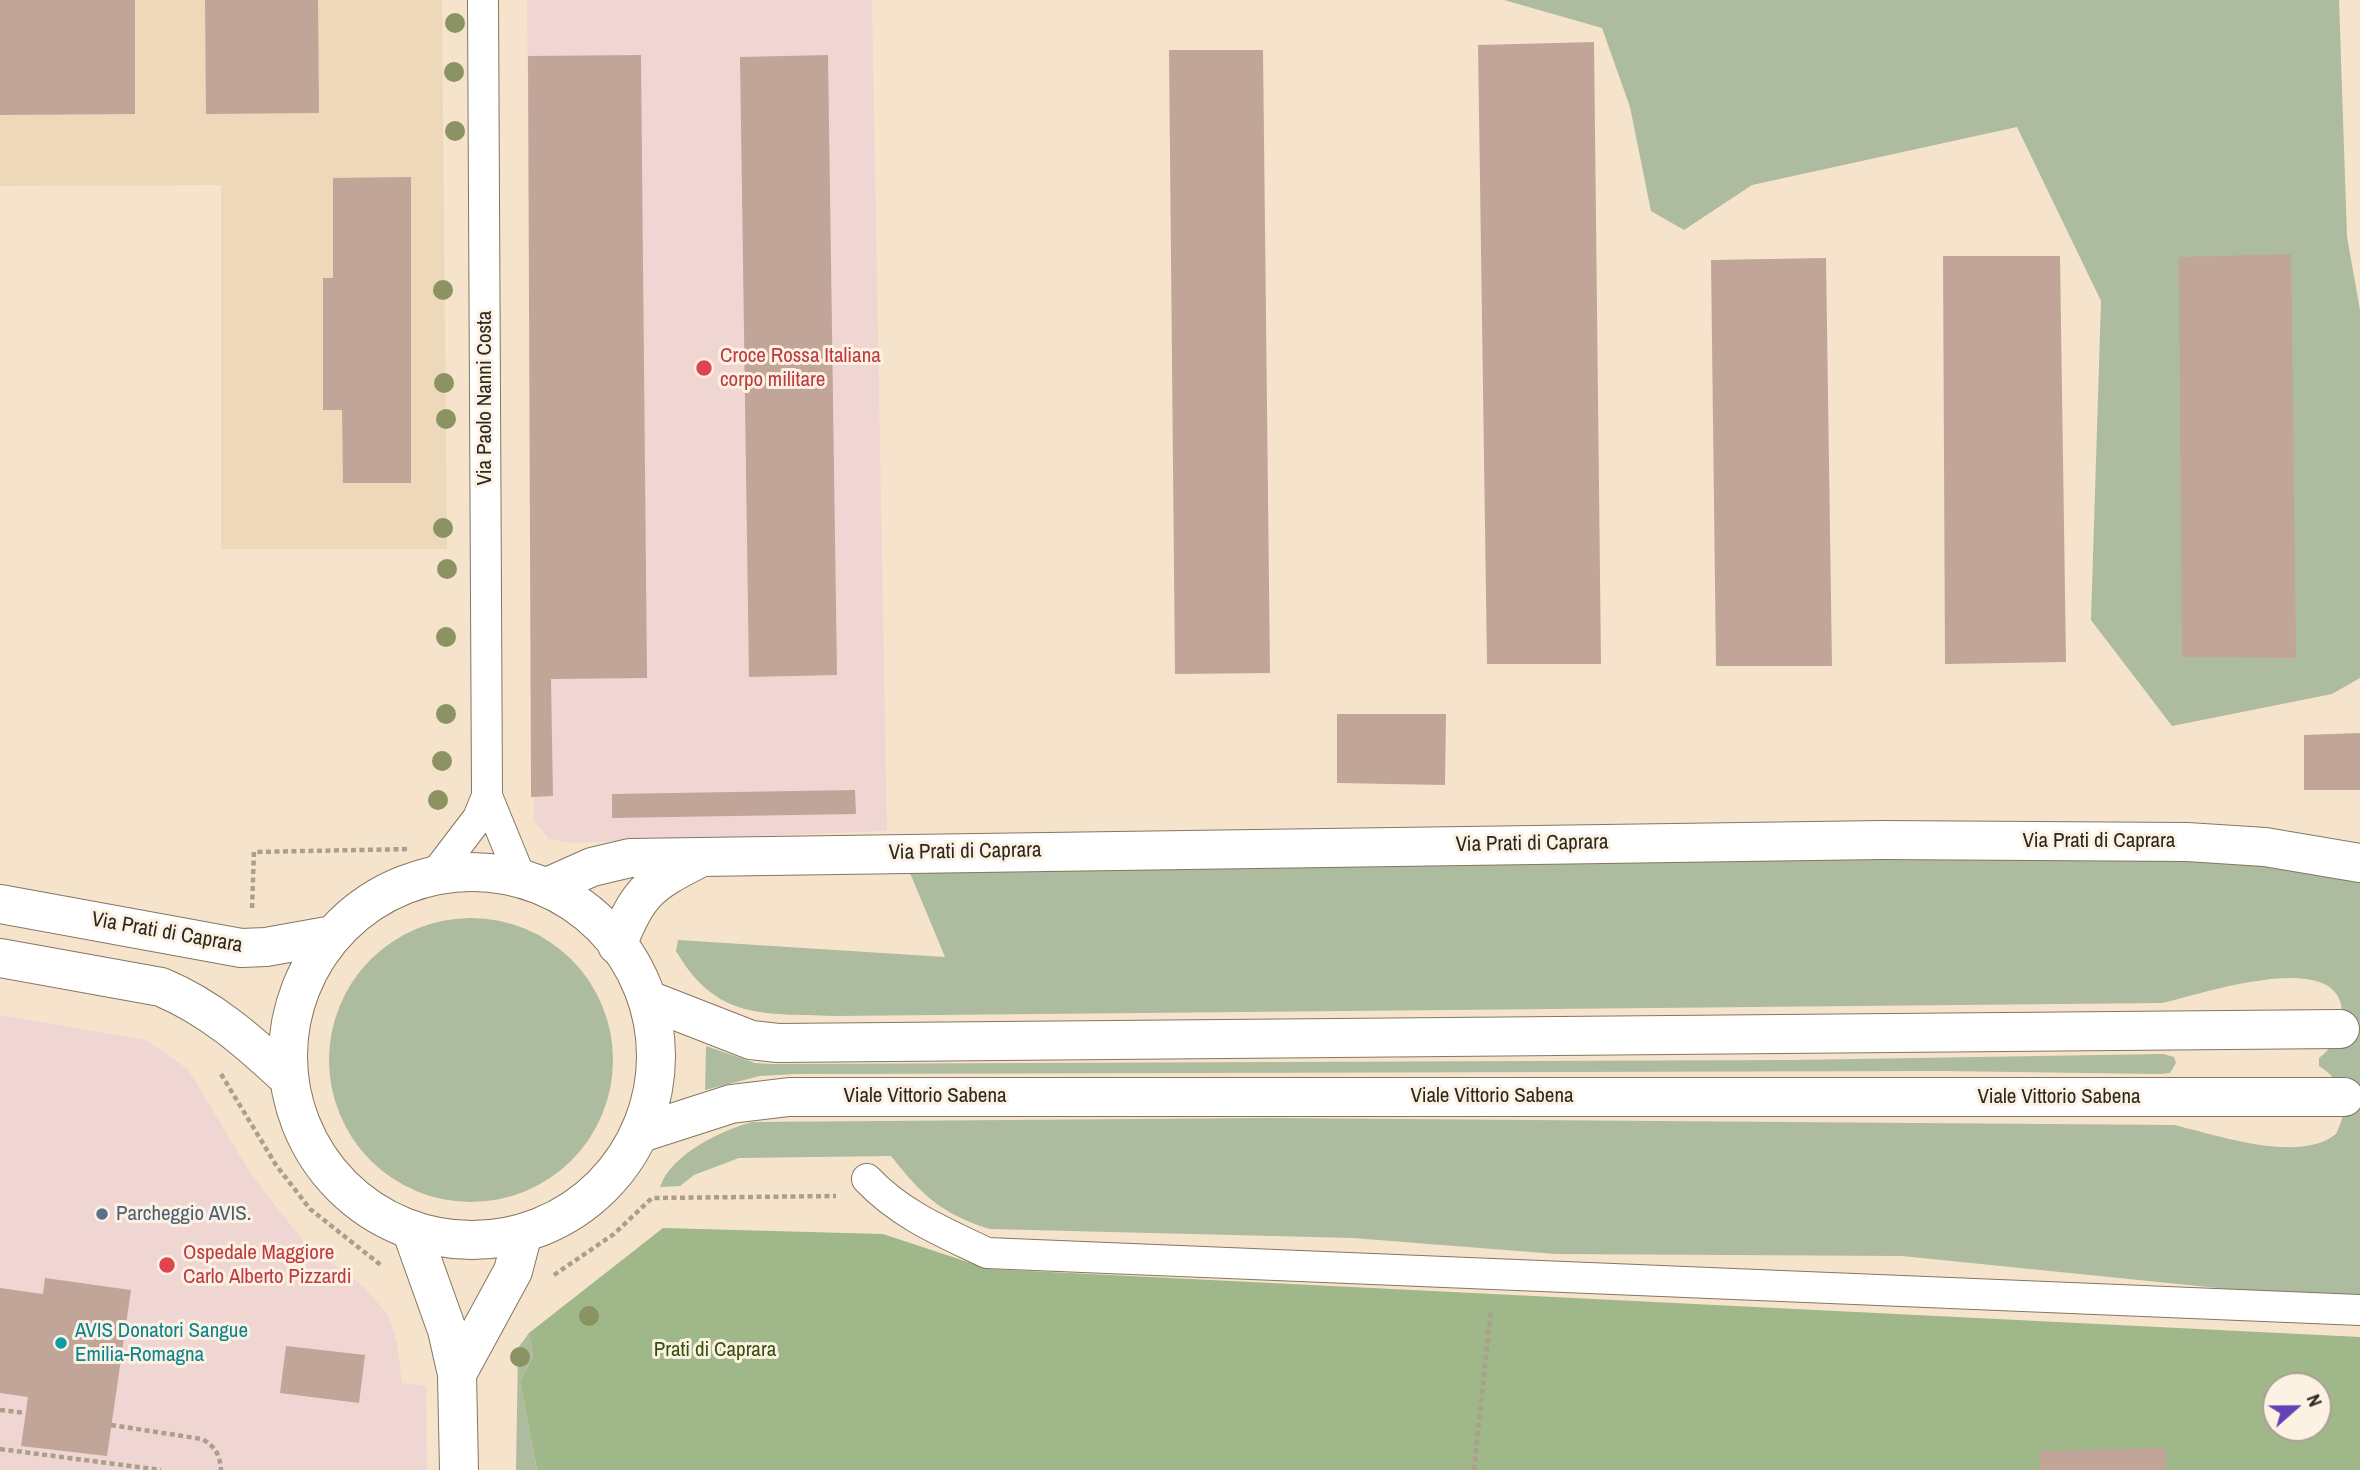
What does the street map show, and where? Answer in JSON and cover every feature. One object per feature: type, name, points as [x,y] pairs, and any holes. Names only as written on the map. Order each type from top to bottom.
[{"type":"main road","name":"Via Prati di Caprara","points":[[534,883],[630,858],[1882,840],[2187,842],[2264,848],[2360,863]]},
{"type":"main road","name":"Via Prati di Caprara","points":[[617,946],[634,907],[651,884],[703,856]]},
{"type":"main road","points":[[428,861],[502,872],[534,883],[587,913],[617,946],[651,1001],[658,1057],[654,1100],[644,1132],[598,1194],[557,1222],[492,1239],[438,1237],[412,1232],[383,1219],[352,1196],[318,1150],[287,1077],[283,1053],[286,1023],[307,972],[334,935],[366,905],[400,884],[428,861]]},
{"type":"main road","name":"Via Prati di Caprara","points":[[0,904],[241,948],[266,947],[334,935]]},
{"type":"main road","points":[[0,958],[160,988],[186,998],[246,1038],[287,1077]]},
{"type":"main road","points":[[651,1001],[751,1040],[778,1043],[2340,1029]]},
{"type":"main road","name":"Viale Vittorio Sabena","points":[[644,1132],[731,1104],[789,1097],[2344,1097]]},
{"type":"main road","points":[[412,1232],[447,1330],[457,1374],[459,1470]]},
{"type":"main road","points":[[457,1374],[513,1271],[523,1233]]},
{"type":"street","name":"Via Paolo Nanni Costa","points":[[428,861],[478,818],[487,796],[483,0]]},
{"type":"street","name":"Via Paolo Nanni Costa","points":[[487,796],[534,883]]},
{"type":"street","points":[[875,1187],[918,1220],[986,1253],[2360,1310]]},
{"type":"path","points":[[252,917],[254,852],[428,861]]},
{"type":"path","points":[[217,1068],[276,1165],[310,1209],[383,1267]]},
{"type":"path","points":[[548,1280],[614,1234],[653,1198],[875,1187]]},
{"type":"path","points":[[1474,1470],[1491,1308]]},
{"type":"path","points":[[0,1410],[25,1413]]},
{"type":"path","points":[[111,1425],[202,1439],[211,1444],[220,1457],[221,1470]]},
{"type":"path","points":[[0,1449],[161,1470]]},
{"type":"shaded area","points":[[0,0],[442,0],[447,549],[221,549],[221,185],[0,186]]},
{"type":"shaded area","name":"Croce Rossa Italiana corpo militare","points":[[527,0],[872,0],[887,831],[571,843],[549,839],[534,821]]},
{"type":"shaded area","name":"Ospedale Maggiore Carlo Alberto Pizzardi","points":[[0,1015],[146,1040],[188,1069],[251,1174],[304,1242],[364,1287],[388,1315],[397,1342],[402,1383],[426,1386],[427,1470],[0,1470]]},
{"type":"green space","points":[[1504,0],[2339,0],[2347,237],[2360,310],[2360,678],[2332,694],[2172,726],[2091,620],[2101,301],[2017,127],[1752,185],[1684,230],[1651,211],[1630,107],[1602,28]]},
{"type":"green space","points":[[2048,856],[2305,865],[2360,879],[2360,1298],[2336,1300],[1902,1256],[1556,1254],[1353,1238],[990,1229],[958,1217],[934,1202],[891,1156],[739,1158],[694,1175],[680,1186],[660,1187],[666,1175],[686,1154],[713,1137],[752,1122],[1270,1118],[2174,1125],[2234,1140],[2280,1147],[2320,1143],[2336,1134],[2343,1115],[2342,1096],[2334,1079],[2319,1066],[2319,1058],[2336,1038],[2341,1026],[2342,1012],[2335,992],[2318,982],[2294,978],[2235,985],[2162,1003],[834,1016],[764,1013],[725,1002],[692,974],[676,951],[678,940],[945,957],[910,873]]},
{"type":"green space","points":[[457,918],[485,918],[499,920],[538,934],[572,959],[597,993],[611,1032],[611,1088],[597,1127],[572,1161],[538,1186],[512,1196],[485,1202],[457,1202],[443,1200],[404,1186],[370,1161],[345,1127],[335,1101],[329,1074],[329,1046],[331,1032],[345,993],[370,959],[404,934],[430,924]]},
{"type":"green space","points":[[706,1046],[755,1063],[772,1064],[1792,1060],[2163,1054],[2174,1057],[2176,1063],[2170,1073],[2161,1074],[1942,1071],[796,1074],[760,1076],[705,1090]]},
{"type":"green space","name":"Prati di Caprara","points":[[663,1228],[883,1234],[989,1269],[2360,1337],[2360,1470],[537,1470],[520,1382],[533,1356],[529,1333]]},
{"type":"green space","points":[[529,1333],[533,1356],[520,1382],[537,1470],[516,1470],[518,1348]]},
{"type":"building","points":[[0,0],[135,0],[135,114],[0,115]]},
{"type":"building","points":[[205,0],[318,0],[319,113],[206,114]]},
{"type":"building","points":[[1594,42],[1601,664],[1487,664],[1478,45]]},
{"type":"building","points":[[1169,50],[1263,50],[1270,673],[1175,674]]},
{"type":"building","points":[[641,55],[647,678],[551,679],[553,796],[531,797],[528,56]]},
{"type":"building","points":[[828,55],[837,675],[749,677],[740,57]]},
{"type":"building","points":[[411,177],[411,483],[343,483],[342,410],[323,410],[323,278],[333,278],[333,178]]},
{"type":"building","points":[[2291,254],[2296,658],[2182,657],[2179,257]]},
{"type":"building","points":[[1943,256],[2060,256],[2066,662],[1945,664]]},
{"type":"building","points":[[1826,258],[1832,666],[1716,666],[1711,260]]},
{"type":"building","points":[[1337,714],[1446,714],[1445,785],[1337,783]]},
{"type":"building","points":[[2360,733],[2360,790],[2304,790],[2304,735]]},
{"type":"building","points":[[855,790],[856,814],[612,818],[612,794]]},
{"type":"building","name":"AVIS Donatori Sangue Emilia-Romagna","points":[[45,1278],[131,1290],[107,1456],[21,1446],[28,1397],[0,1393],[0,1288],[43,1294]]},
{"type":"building","points":[[286,1346],[365,1355],[359,1403],[280,1393]]},
{"type":"building","points":[[2166,1448],[2166,1470],[2040,1470],[2040,1451]]},
{"type":"place","name":"Croce Rossa Italiana corpo militare","points":[[704,368]]},
{"type":"place","name":"Parcheggio AVIS.","points":[[102,1214]]},
{"type":"place","name":"Ospedale Maggiore Carlo Alberto Pizzardi","points":[[167,1265]]},
{"type":"place","name":"AVIS Donatori Sangue Emilia-Romagna","points":[[61,1343]]}]
